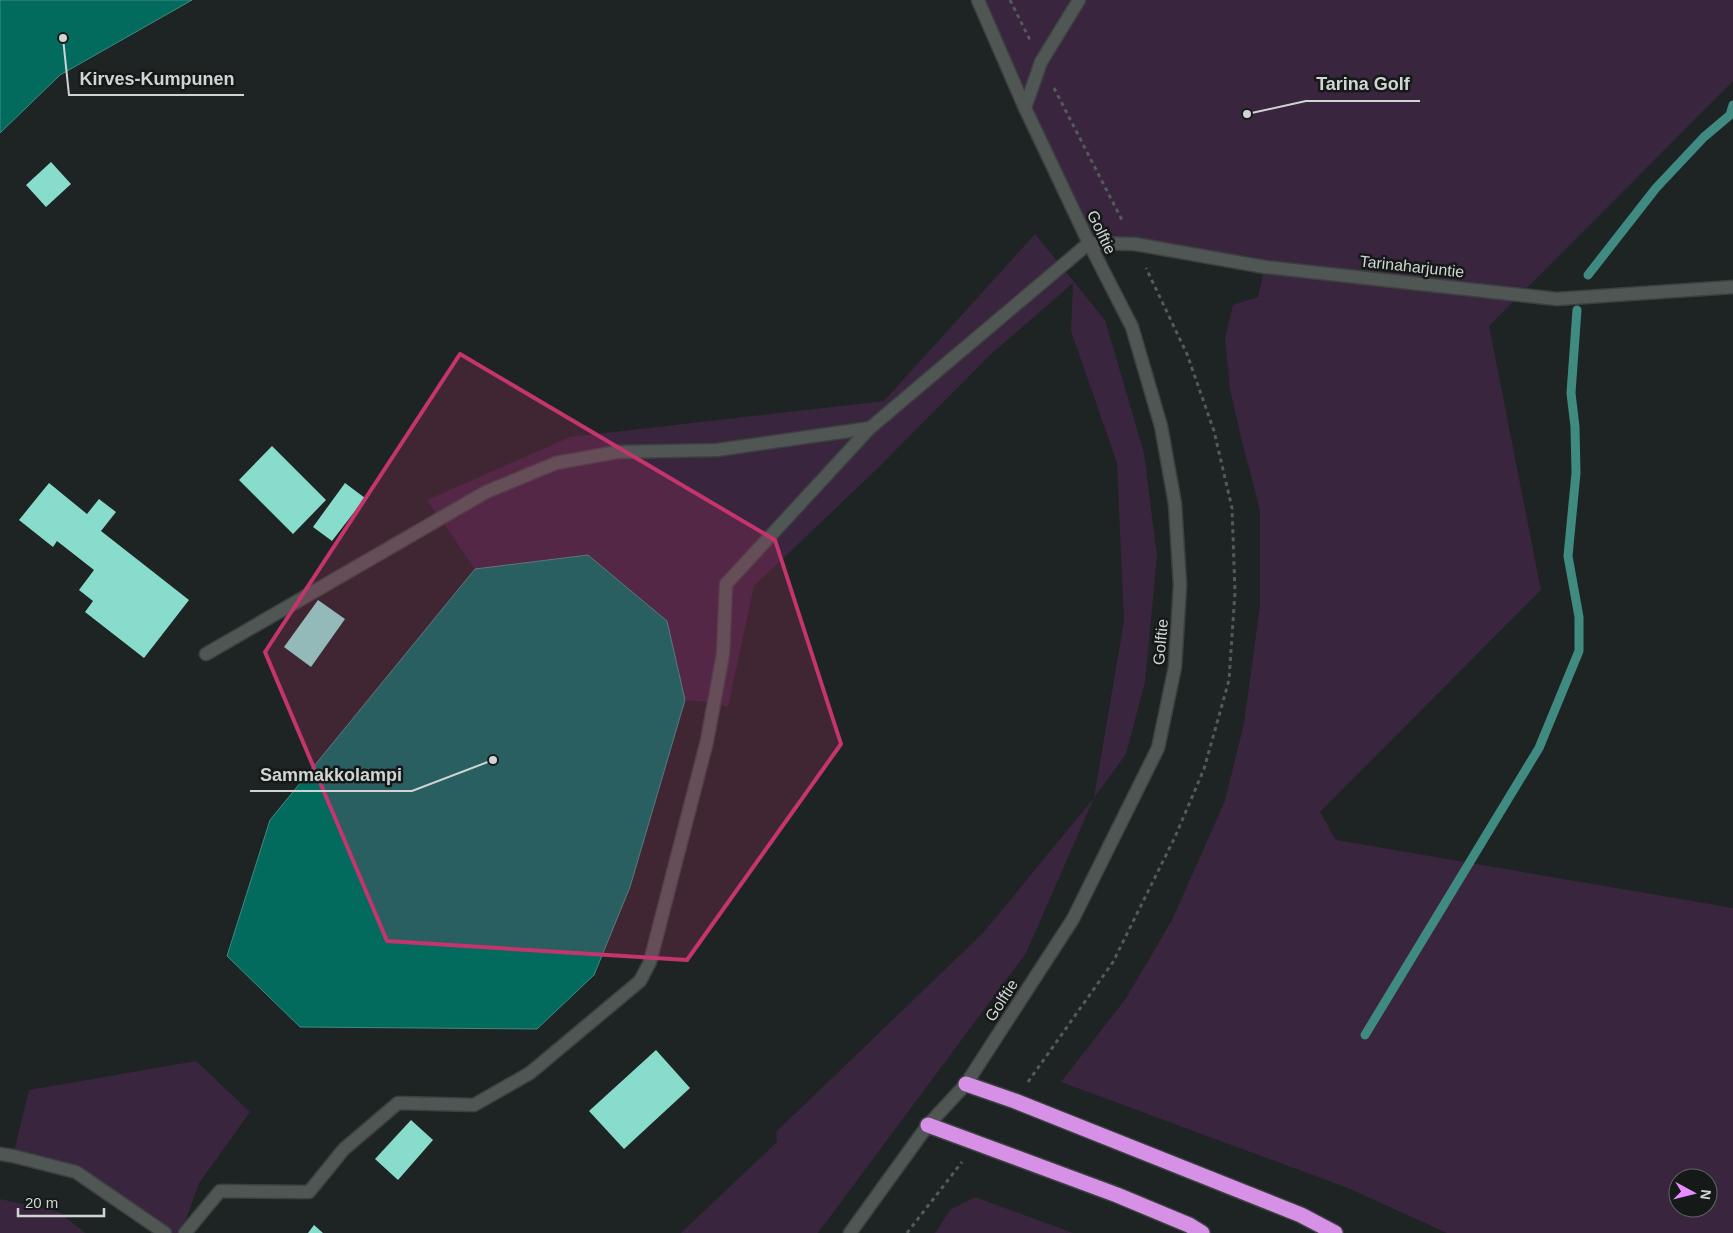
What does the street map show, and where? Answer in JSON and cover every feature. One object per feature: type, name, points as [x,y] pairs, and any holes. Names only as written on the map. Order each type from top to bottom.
[{"type":"highway","points":[[966,1084],[1015,1101],[1301,1215],[1335,1233]]},
{"type":"highway","points":[[928,1125],[1117,1195],[1189,1225],[1202,1233]]},
{"type":"street","name":"Golftie","points":[[850,1233],[928,1125],[966,1084],[1073,919],[1158,748],[1175,667],[1180,585],[1175,504],[1161,426],[1132,327],[1088,242],[1025,108],[978,0]]},
{"type":"street","points":[[1025,108],[1042,62],[1079,0]]},
{"type":"street","points":[[185,1233],[220,1191],[309,1192],[344,1149],[398,1103],[474,1105],[530,1072],[640,981],[650,962],[706,741],[723,654],[726,584],[870,428],[1088,242]]},
{"type":"street","name":"Tarinaharjuntie","points":[[1088,242],[1135,244],[1265,267],[1557,299],[1733,287]]},
{"type":"street","points":[[206,654],[486,492],[556,463],[617,452],[716,450],[870,428]]},
{"type":"street","points":[[0,1154],[76,1172],[166,1233]]},
{"type":"path","points":[[1010,0],[1135,244],[1188,354],[1214,431],[1232,508],[1235,592],[1229,680],[1204,769],[1175,837],[1113,962],[1015,1101]]},
{"type":"path","points":[[907,1233],[976,1143]]},
{"type":"highlighted area","points":[[460,354],[775,540],[841,744],[687,960],[387,941],[265,652]]},
{"type":"shaded area","points":[[0,0],[192,0],[60,75],[0,133]]},
{"type":"shaded area","points":[[981,0],[1733,0],[1733,81],[1489,326],[1541,590],[1320,812],[1336,840],[1733,908],[1733,1233],[1447,1233],[1348,1188],[1061,1082],[1127,997],[1173,918],[1225,801],[1244,723],[1260,606],[1260,510],[1230,389],[1225,338],[1233,305],[1258,297],[1265,267],[1089,243]]},
{"type":"shaded area","points":[[1035,234],[1105,320],[1144,453],[1157,556],[1145,682],[1126,754],[1094,798],[1124,621],[1117,463],[1071,331],[1073,283],[990,355],[878,468],[754,586],[728,707],[714,703],[685,700],[667,621],[588,555],[475,569],[427,500],[570,437],[884,401]]},
{"type":"shaded area","points":[[588,555],[667,621],[685,700],[630,887],[594,975],[537,1029],[300,1027],[227,956],[270,820],[475,569]]},
{"type":"shaded area","points":[[1094,798],[1026,953],[818,1233],[681,1233],[777,1142],[776,1132],[983,933]]},
{"type":"shaded area","points":[[196,1061],[250,1112],[199,1183],[181,1233],[165,1233],[76,1172],[13,1156],[29,1090]]},
{"type":"shaded area","points":[[975,1197],[1073,1233],[935,1233],[950,1210]]},
{"type":"shaded area","points":[[0,1199],[59,1212],[85,1233],[0,1233]]},
{"type":"building","points":[[51,162],[71,184],[46,207],[26,185]]},
{"type":"building","points":[[272,446],[326,500],[293,534],[239,480]]},
{"type":"building","points":[[49,483],[87,514],[99,499],[116,512],[101,531],[189,600],[144,658],[85,612],[93,601],[79,590],[94,570],[57,541],[53,547],[19,520]]},
{"type":"building","points":[[345,483],[365,498],[332,541],[313,527]]},
{"type":"building","points":[[318,600],[345,619],[311,667],[284,647]]},
{"type":"building","points":[[656,1050],[690,1088],[624,1149],[589,1111]]},
{"type":"building","points":[[411,1120],[433,1140],[398,1180],[375,1159]]},
{"type":"building","points":[[314,1225],[323,1233],[308,1233]]},
{"type":"waterway","points":[[1588,275],[1656,188],[1704,137],[1730,115],[1733,105]]},
{"type":"waterway","points":[[1365,1035],[1539,748],[1579,651],[1579,617],[1568,556],[1576,473],[1575,427],[1571,393],[1577,310]]},
{"type":"place","name":"Kirves-Kumpunen","points":[[63,38]]},
{"type":"place","name":"Tarina Golf","points":[[1247,114]]},
{"type":"place","name":"Sammakkolampi","points":[[493,760]]}]
